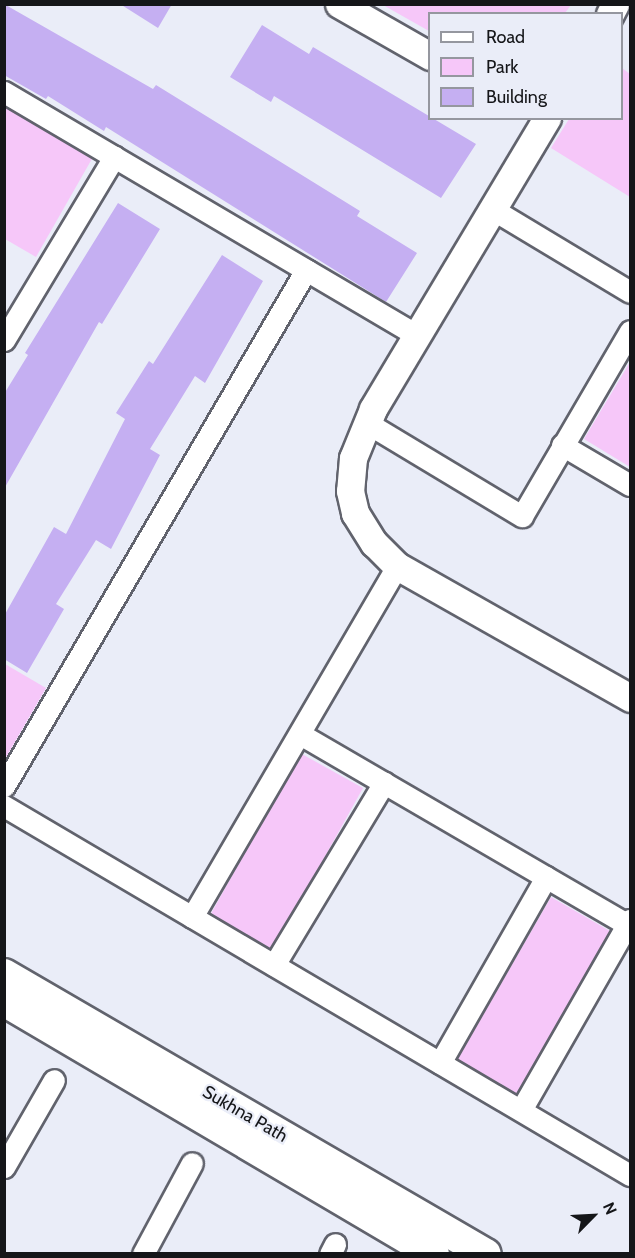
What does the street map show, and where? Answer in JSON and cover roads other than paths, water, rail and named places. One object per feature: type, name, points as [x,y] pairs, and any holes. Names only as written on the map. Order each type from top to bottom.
[{"type":"main road","name":"Sukhna Path","points":[[4,974],[486,1254]]},
{"type":"main road","name":"Sukhna Path","points":[[4,1001],[434,1254]]},
{"type":"street","points":[[339,4],[428,55]]},
{"type":"street","points":[[4,92],[417,336]]},
{"type":"street","points":[[543,120],[367,423],[353,458],[350,491],[356,513],[374,543],[397,566],[630,698]]},
{"type":"street","points":[[4,340],[114,157]]},
{"type":"street","points":[[492,210],[630,292]]},
{"type":"street","points":[[4,786],[306,270]]},
{"type":"street","points":[[367,423],[522,516],[630,331]]},
{"type":"street","points":[[562,445],[630,485]]},
{"type":"street","points":[[192,916],[397,566]]},
{"type":"street","points":[[300,734],[546,877],[630,923],[521,1110]]},
{"type":"street","points":[[274,965],[384,783]]},
{"type":"street","points":[[4,806],[630,1175]]},
{"type":"street","points":[[440,1063],[546,877]]},
{"type":"street","points":[[4,1167],[54,1080]]},
{"type":"street","points":[[143,1254],[192,1163]]}]
